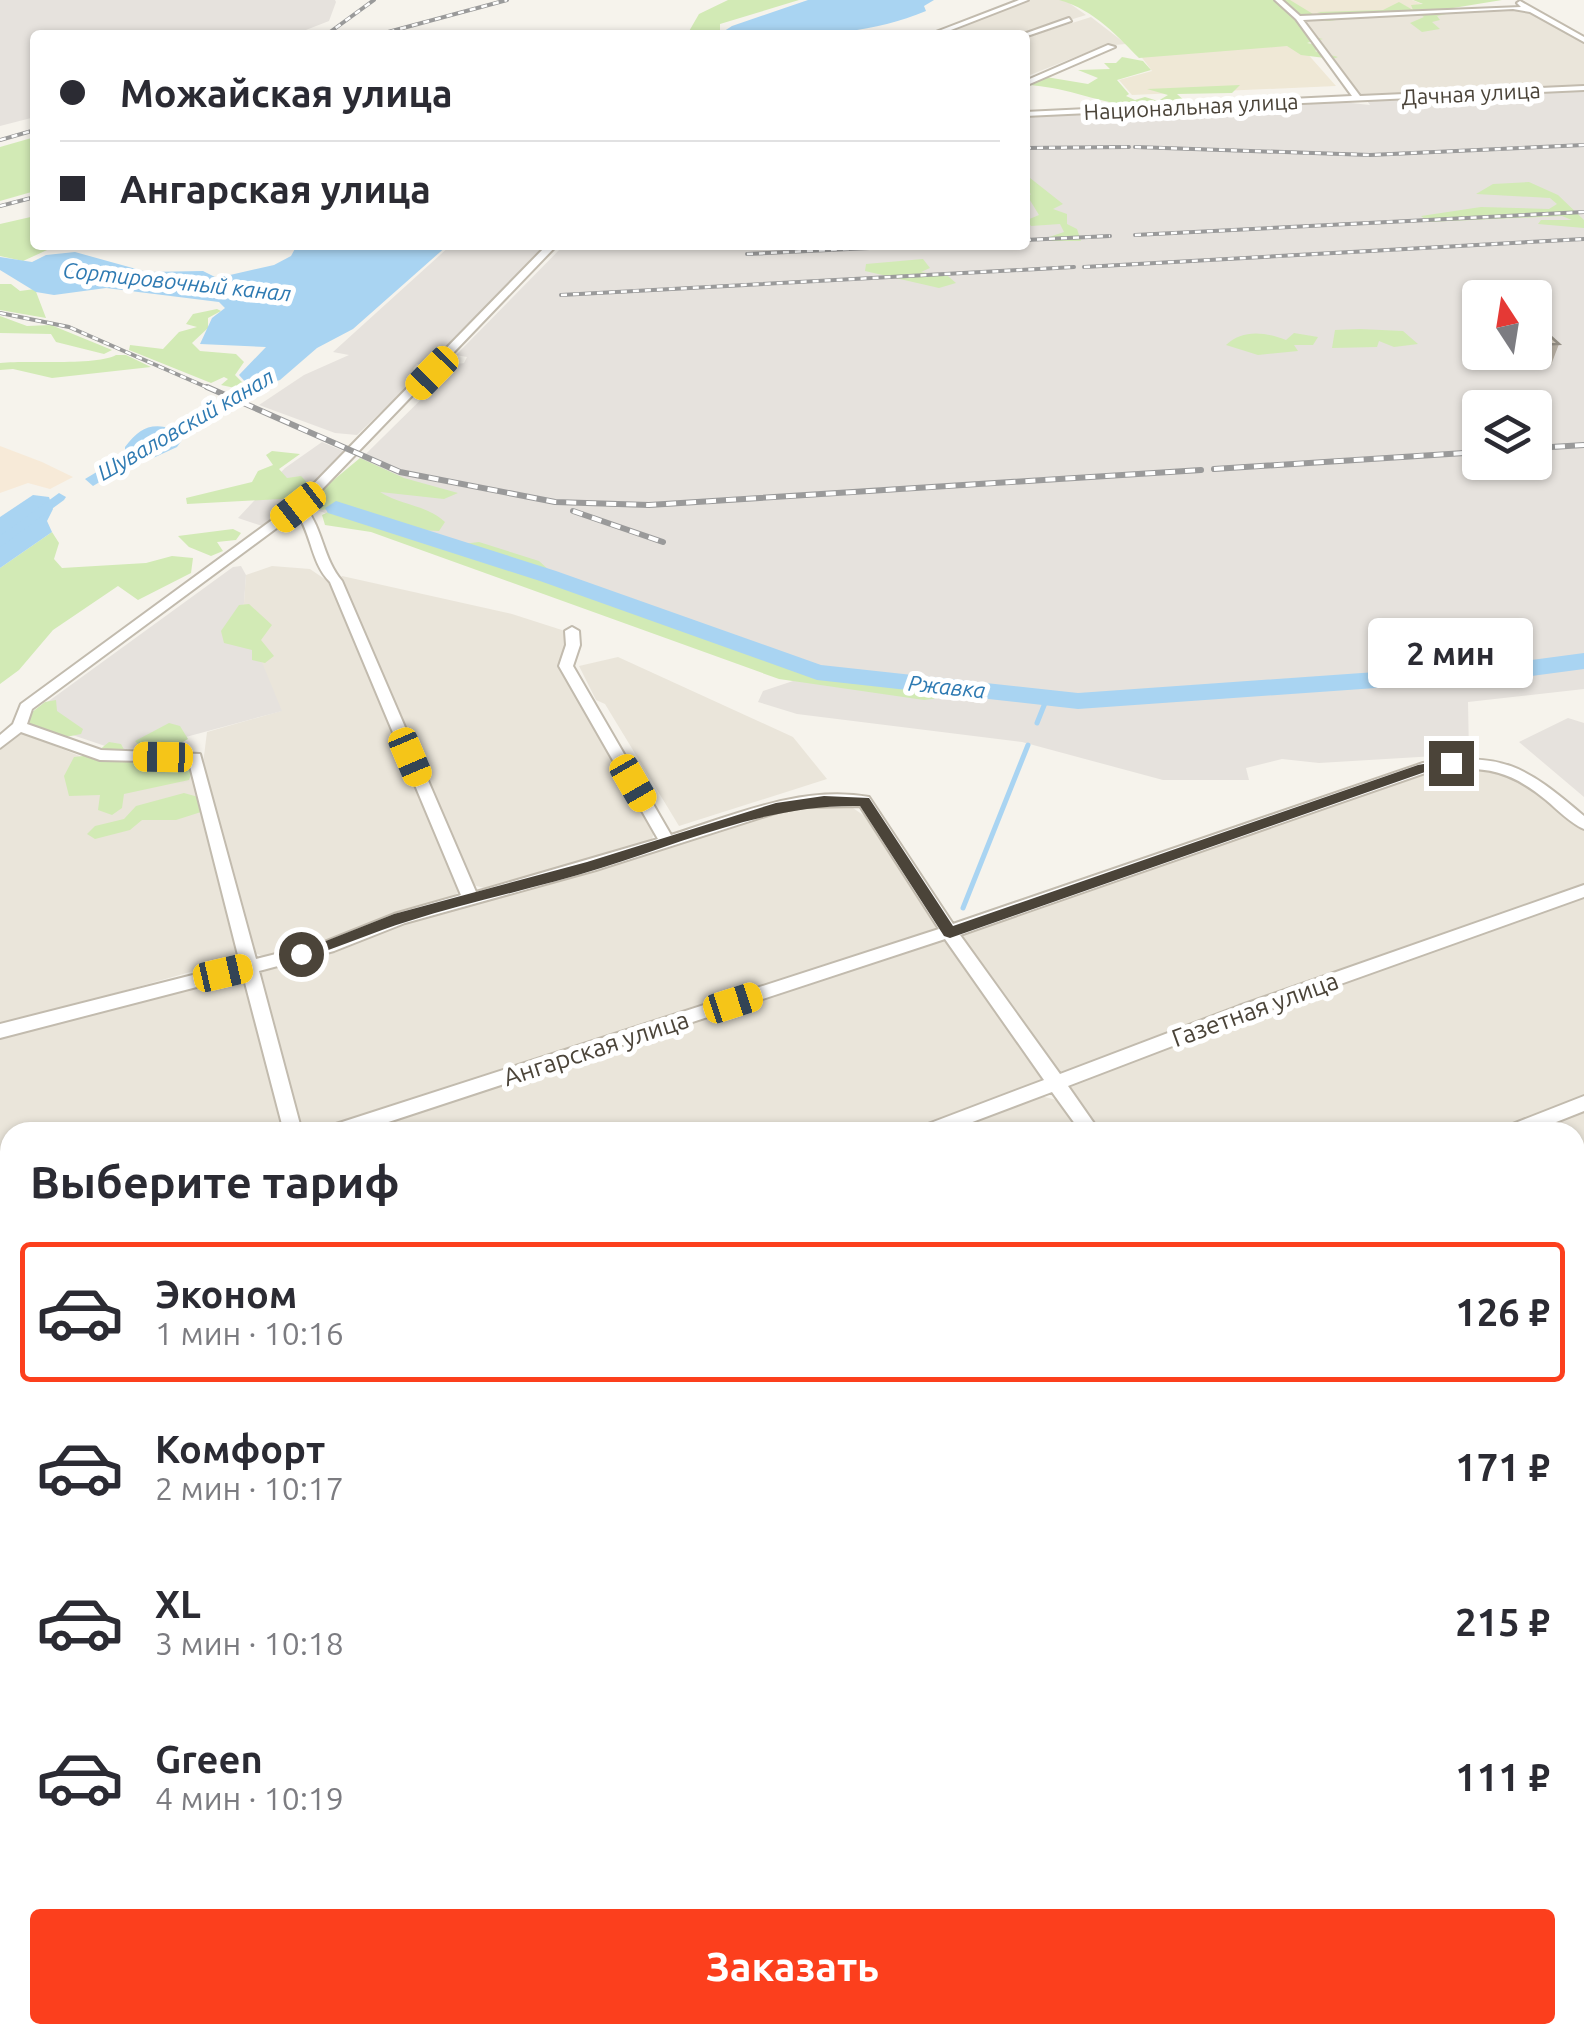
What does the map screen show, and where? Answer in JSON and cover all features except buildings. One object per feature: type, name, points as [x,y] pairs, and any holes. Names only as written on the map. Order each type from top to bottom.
[{"type":"street","points":[[945,30],[1024,0]]},
{"type":"street","points":[[1278,0],[1298,18],[1357,98]]},
{"type":"street","points":[[1522,0],[1529,10]]},
{"type":"street","points":[[1298,18],[1513,7],[1529,10],[1584,40]]},
{"type":"street","points":[[1030,33],[1070,20]]},
{"type":"street","points":[[1030,82],[1112,47]]},
{"type":"street","name":"Дачная улица","points":[[1357,98],[1584,88]]},
{"type":"street","name":"Национальная улица","points":[[1030,114],[1357,98]]},
{"type":"street","points":[[0,743],[19,726],[26,707],[298,507],[547,250]]},
{"type":"street","points":[[298,507],[310,518],[322,570],[336,581],[470,898]]},
{"type":"street","points":[[572,631],[573,645],[566,666],[667,841]]},
{"type":"street","points":[[19,726],[100,755],[194,758],[291,1122]]},
{"type":"street","name":"Ангарская улица","points":[[367,1122],[950,932],[1423,768],[1482,761],[1510,766],[1584,824]]},
{"type":"street","points":[[0,1031],[328,947],[400,918],[804,802],[864,801],[950,932],[1084,1122]]},
{"type":"street","name":"Газетная улица","points":[[954,1122],[1584,891]]},
{"type":"street","points":[[1537,1122],[1584,1103]]},
{"type":"shaded area","points":[[0,0],[336,2],[329,21],[306,30],[30,30],[30,118],[0,126]]},
{"type":"shaded area","points":[[1029,0],[1065,0],[1086,15],[1030,32],[950,30]]},
{"type":"shaded area","points":[[1283,0],[1412,0],[1434,9],[1300,15]]},
{"type":"shaded area","points":[[1511,8],[1526,11],[1584,42],[1584,87],[1361,95],[1305,19]]},
{"type":"shaded area","points":[[1091,17],[1126,44],[1103,46],[1030,75],[1030,36]]},
{"type":"shaded area","points":[[1298,43],[1336,86],[1132,95],[1119,80],[1152,71],[1140,55]]},
{"type":"shaded area","points":[[1584,89],[1584,689],[1468,702],[1469,754],[1319,763],[1282,759],[1246,768],[1249,780],[1163,780],[1022,742],[797,714],[758,702],[763,691],[793,681],[311,508],[457,364],[464,363],[467,357],[456,355],[559,250],[1030,250],[1030,115],[1342,102],[1370,105],[1366,99]]},
{"type":"shaded area","points":[[445,250],[543,250],[434,365],[417,364],[413,369],[419,375],[357,435],[335,433],[259,405],[304,375],[349,355],[333,352]]},
{"type":"shaded area","points":[[322,442],[348,453],[293,507],[265,527],[238,518],[285,468]]},
{"type":"shaded area","points":[[0,446],[73,477],[50,489],[28,483],[0,493]]},
{"type":"shaded area","points":[[241,566],[246,575],[243,616],[282,711],[149,747],[117,750],[34,722],[31,714],[233,567]]},
{"type":"shaded area","points":[[272,566],[310,569],[332,584],[461,890],[451,898],[338,941],[262,956],[253,952],[203,764],[207,732],[281,711],[243,616],[246,575]]},
{"type":"shaded area","points":[[342,576],[512,614],[565,631],[569,638],[562,670],[654,832],[651,843],[484,888],[473,885],[339,580]]},
{"type":"shaded area","points":[[618,657],[793,737],[827,779],[679,826],[605,704],[596,700],[579,666]]},
{"type":"shaded area","points":[[1568,718],[1584,723],[1584,797],[1519,742]]},
{"type":"shaded area","points":[[23,733],[87,759],[179,760],[194,771],[238,951],[236,959],[0,1026],[0,750]]},
{"type":"shaded area","points":[[1451,766],[1504,767],[1556,805],[1584,831],[1584,886],[1069,1072],[1057,1072],[961,939],[965,932]]},
{"type":"shaded area","points":[[808,804],[853,808],[866,817],[941,926],[937,933],[349,1122],[300,1122],[260,977],[262,969],[403,920],[601,868]]},
{"type":"shaded area","points":[[1584,896],[1584,1095],[1518,1122],[1089,1122],[1067,1091],[1077,1081]]},
{"type":"shaded area","points":[[939,940],[949,942],[1047,1082],[1039,1089],[946,1122],[384,1122]]},
{"type":"shaded area","points":[[239,976],[244,978],[287,1122],[0,1122],[0,1038]]},
{"type":"shaded area","points":[[1041,1096],[1060,1101],[1076,1122],[968,1122]]},
{"type":"shaded area","points":[[1584,1112],[1584,1122],[1559,1122]]},
{"type":"green space","points":[[728,0],[799,0],[720,24],[720,30],[690,30],[699,14]]},
{"type":"green space","points":[[1059,0],[1290,0],[1313,14],[1308,16],[1331,16],[1317,12],[1383,10],[1399,2],[1413,10],[1411,5],[1423,4],[1413,0],[1502,0],[1447,9],[1456,12],[1437,16],[1440,20],[1432,22],[1440,29],[1422,32],[1410,23],[1424,17],[1418,13],[1430,10],[1379,16],[1351,14],[1357,17],[1329,21],[1294,17],[1304,22],[1311,36],[1323,39],[1307,43],[1325,46],[1315,51],[1338,57],[1333,59],[1301,55],[1287,46],[1139,58],[1095,17]]},
{"type":"green space","points":[[1122,57],[1143,61],[1151,70],[1117,80],[1129,94],[1126,96],[1135,100],[1145,97],[1158,101],[1168,95],[1147,89],[1240,85],[1232,93],[1177,94],[1187,103],[1145,107],[1030,86],[1040,76],[1088,84],[1098,78],[1078,70],[1110,69],[1104,63],[1116,63]]},
{"type":"green space","points":[[30,138],[30,192],[0,201],[0,147]]},
{"type":"green space","points":[[1030,178],[1063,204],[1053,209],[1067,214],[1067,224],[1077,229],[1081,241],[1052,241],[1049,237],[1064,232],[1060,224],[1031,226],[1030,219],[1039,215],[1030,200]]},
{"type":"green space","points":[[1529,182],[1558,195],[1584,220],[1584,228],[1538,224],[1541,220],[1572,220],[1562,216],[1429,222],[1421,216],[1481,207],[1549,209],[1557,204],[1550,198],[1476,194],[1493,184]]},
{"type":"green space","points":[[30,217],[30,250],[47,250],[23,261],[0,256],[0,224]]},
{"type":"green space","points":[[923,259],[930,268],[921,272],[948,276],[956,283],[939,288],[865,271],[866,264]]},
{"type":"green space","points":[[0,284],[11,284],[20,291],[35,289],[46,318],[0,310]]},
{"type":"green space","points":[[221,311],[208,318],[208,328],[192,343],[200,351],[236,354],[244,362],[235,375],[244,384],[235,388],[221,385],[228,379],[224,377],[211,383],[129,350],[130,345],[163,349],[179,332],[197,327],[186,324],[193,314]]},
{"type":"green space","points":[[0,316],[27,326],[51,325],[112,350],[104,354],[56,342],[51,334],[0,333]]},
{"type":"green space","points":[[1335,330],[1403,331],[1418,344],[1394,347],[1379,341],[1377,347],[1332,348]]},
{"type":"green space","points":[[1294,333],[1318,337],[1313,345],[1294,345],[1298,351],[1258,355],[1226,345],[1247,334],[1286,340]]},
{"type":"green space","points":[[126,355],[151,367],[52,378],[0,370],[0,363],[78,362]]},
{"type":"green space","points":[[272,451],[300,454],[279,469],[287,478],[301,476],[313,489],[298,498],[187,504],[186,498],[252,482],[258,471],[273,465],[266,455]]},
{"type":"green space","points":[[360,458],[404,478],[458,493],[444,499],[380,492],[437,516],[445,522],[439,531],[420,530],[349,507],[338,510],[351,510],[454,545],[479,542],[539,561],[560,580],[808,674],[931,686],[954,696],[924,700],[779,679],[371,532],[325,525],[322,515],[332,510],[307,509],[306,503]]},
{"type":"green space","points":[[233,529],[241,533],[236,540],[217,542],[223,551],[211,556],[189,547],[178,536]]},
{"type":"green space","points":[[52,532],[59,543],[54,559],[62,568],[146,563],[172,556],[193,558],[191,573],[138,600],[118,586],[53,630],[19,670],[0,684],[0,568]]},
{"type":"green space","points":[[249,604],[272,625],[261,640],[274,656],[265,663],[252,660],[252,650],[224,643],[221,631],[239,605]]},
{"type":"green space","points":[[56,700],[57,711],[83,729],[81,734],[66,737],[30,724],[27,716],[45,702]]},
{"type":"green space","points":[[169,723],[180,726],[188,739],[171,749],[145,751],[135,741]]},
{"type":"green space","points":[[109,742],[121,744],[128,757],[194,767],[189,780],[124,794],[122,808],[112,815],[98,810],[100,795],[69,796],[64,776],[74,757],[93,755]]},
{"type":"green space","points":[[184,793],[202,798],[201,812],[176,820],[142,820],[130,830],[95,839],[87,834],[95,826],[124,819],[136,806]]},
{"type":"water","points":[[808,0],[934,0],[924,6],[926,11],[856,30],[726,30]]},
{"type":"water","name":"Сортировочный канал","points":[[294,250],[442,250],[353,329],[317,348],[280,380],[239,395],[248,385],[239,375],[266,347],[200,344],[212,318],[225,308],[219,302],[106,288],[54,295],[36,292],[0,270],[0,257],[32,262],[46,255],[75,252],[147,272],[203,271],[217,278],[274,265]]},
{"type":"water","points":[[228,401],[194,423],[177,447],[153,458],[140,458],[93,486],[85,479],[125,455],[125,447],[146,429],[173,429]]},
{"type":"water","points":[[33,495],[49,497],[53,509],[47,521],[52,532],[0,568],[0,517]]},
{"type":"waterway","name":"Шуваловский канал","points":[[205,415],[262,382]]},
{"type":"waterway","name":"Шуваловский канал","points":[[0,543],[59,497]]},
{"type":"waterway","name":"Ржавка","points":[[336,508],[548,576],[817,672],[1078,701],[1517,670],[1584,661]]},
{"type":"waterway","points":[[1037,723],[1047,698]]},
{"type":"waterway","points":[[963,908],[1028,745]]},
{"type":"railway","points":[[333,30],[374,0]]},
{"type":"railway","points":[[396,30],[507,0]]},
{"type":"railway","points":[[0,140],[30,131]]},
{"type":"railway","points":[[1135,147],[1370,155],[1584,145]]},
{"type":"railway","points":[[1030,148],[1129,147]]},
{"type":"railway","points":[[0,206],[30,198]]},
{"type":"railway","points":[[1135,235],[1584,212]]},
{"type":"railway","points":[[1030,240],[1110,236]]},
{"type":"railway","points":[[1084,267],[1584,239]]},
{"type":"railway","points":[[747,254],[829,250]]},
{"type":"railway","points":[[561,295],[1074,267]]},
{"type":"railway","points":[[0,313],[69,327],[213,390]]},
{"type":"railway","points":[[207,387],[400,472],[555,502],[649,505],[1201,470]]},
{"type":"railway","points":[[1552,447],[1584,445]]},
{"type":"railway","points":[[1214,469],[1462,453]]},
{"type":"railway","points":[[573,511],[663,542]]},
{"type":"route","points":[[301,954],[360,936],[400,918],[590,866],[776,807],[824,800],[864,801],[950,932],[1423,768],[1451,763]]}]
